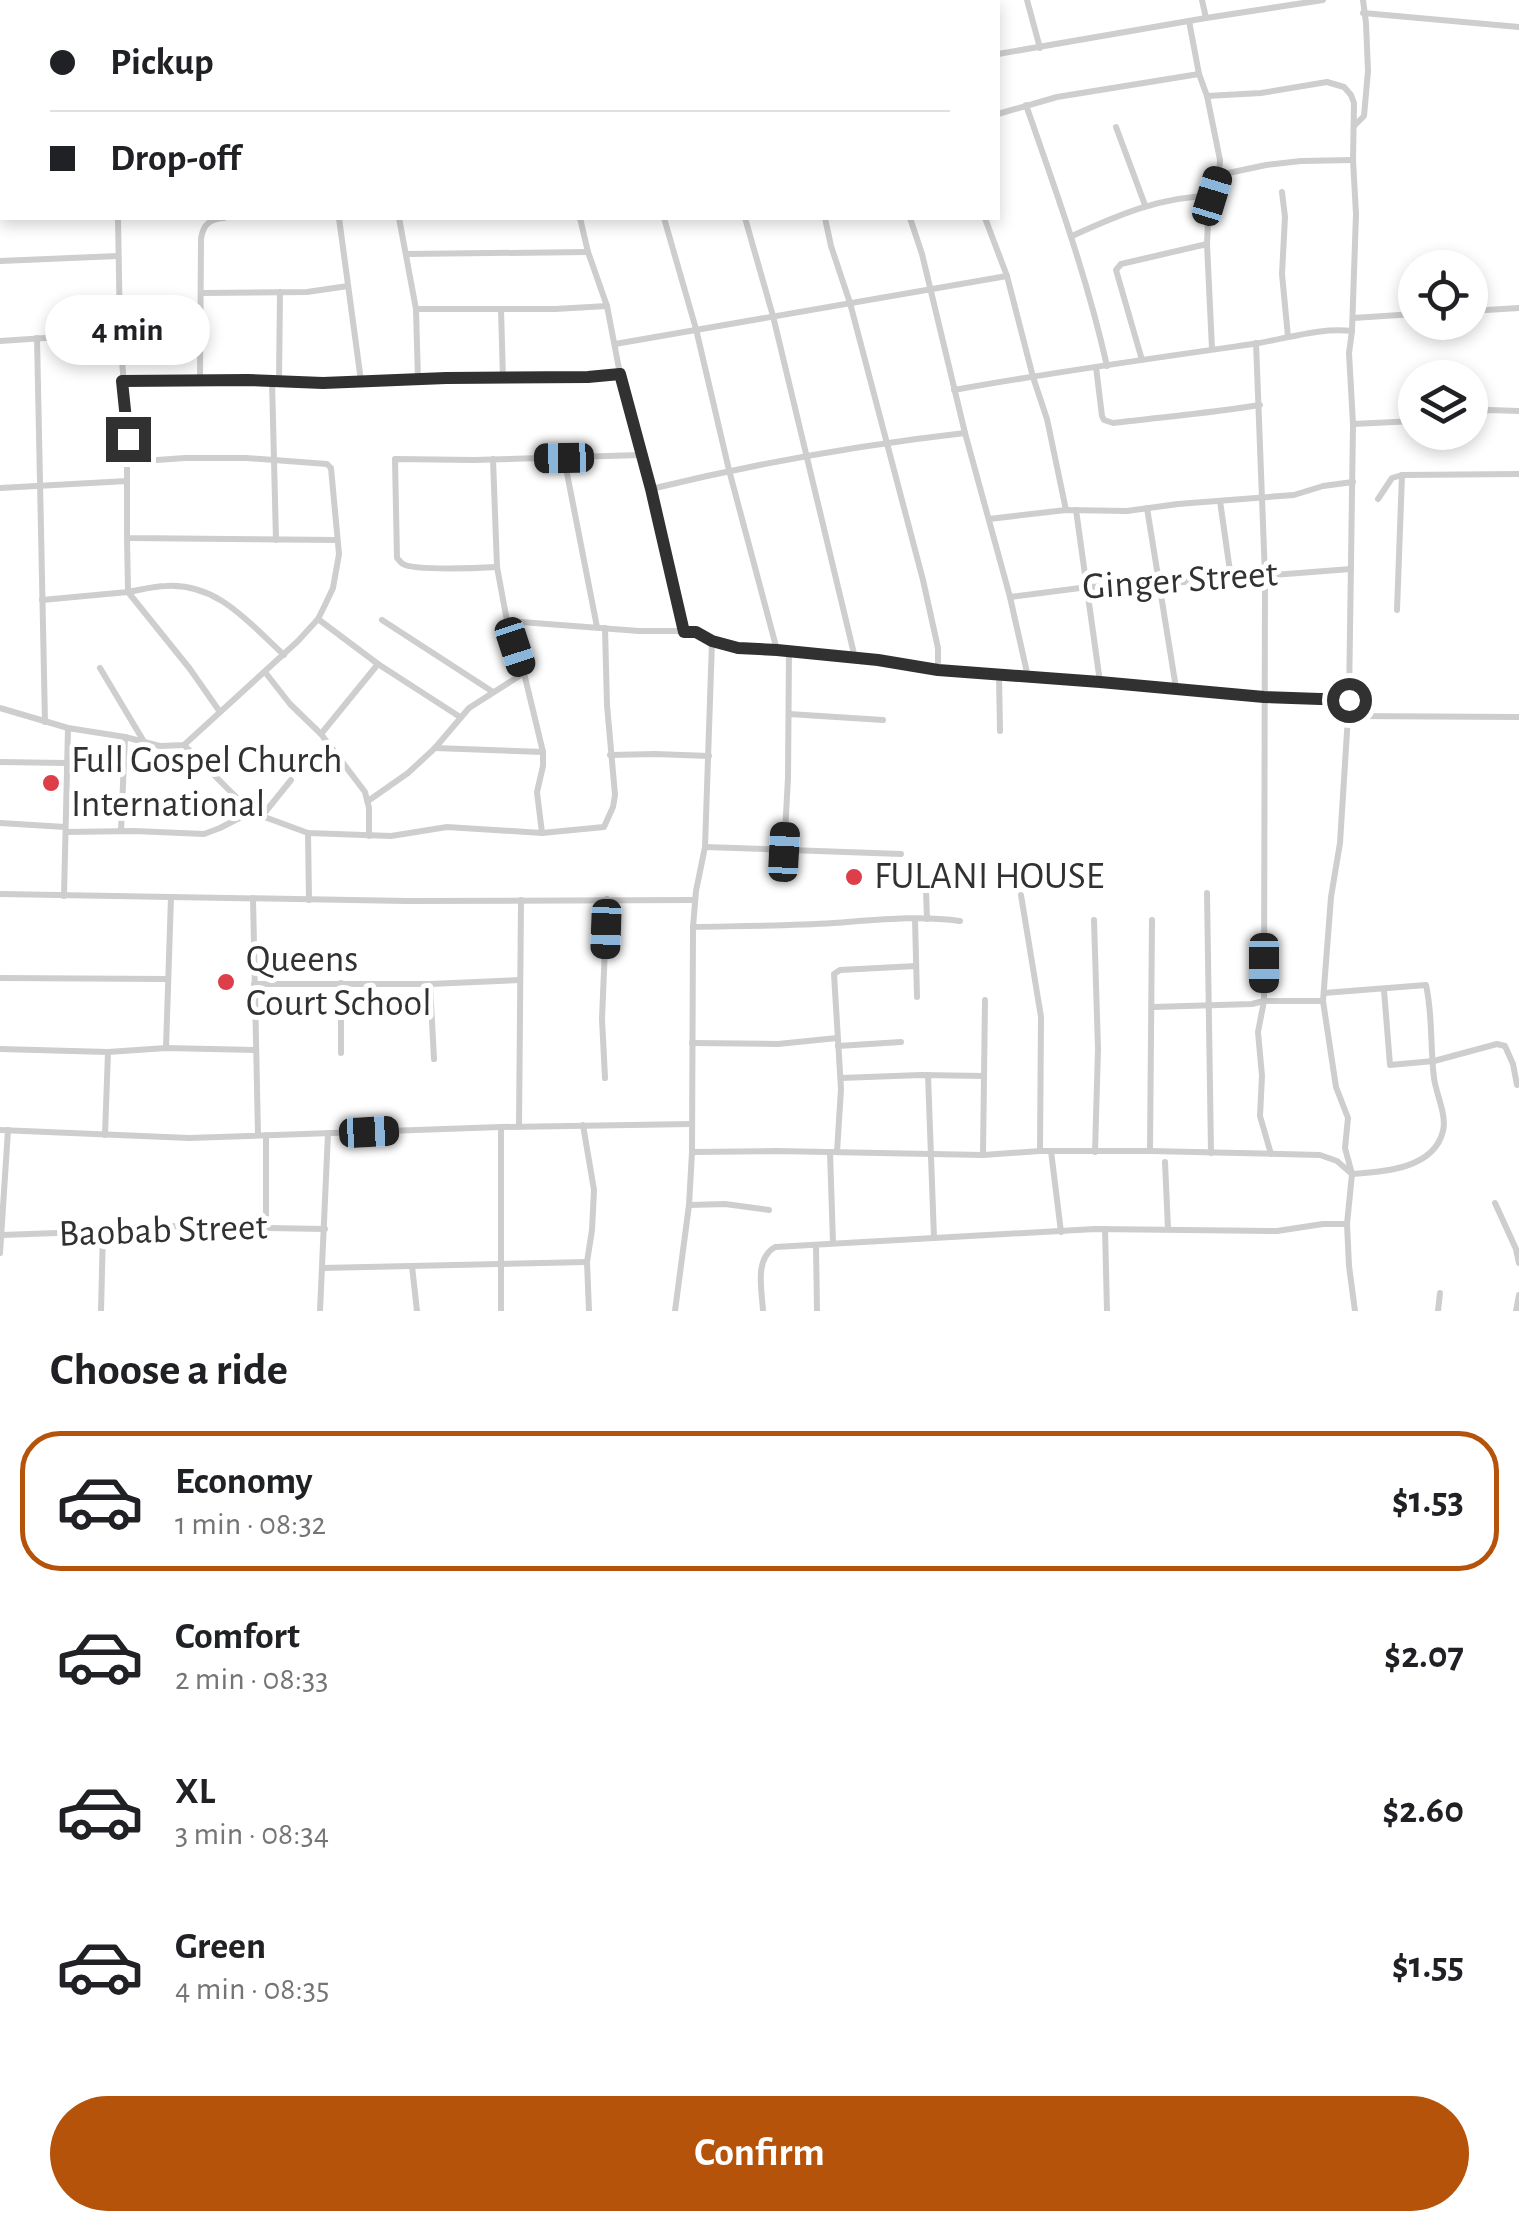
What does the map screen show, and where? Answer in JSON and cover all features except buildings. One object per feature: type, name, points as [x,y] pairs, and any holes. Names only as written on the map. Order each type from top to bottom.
[{"type":"street","points":[[1028,0],[1040,48]]},
{"type":"street","points":[[1202,0],[1206,18]]},
{"type":"street","points":[[1000,54],[1324,0]]},
{"type":"street","points":[[1354,127],[1364,116],[1368,71],[1362,0]]},
{"type":"street","points":[[1363,13],[1519,26]]},
{"type":"street","points":[[1189,21],[1220,160],[1207,244],[1212,349]]},
{"type":"street","points":[[1000,113],[1057,97],[1199,74]]},
{"type":"street","points":[[1207,96],[1260,93],[1327,82],[1344,87],[1354,103],[1349,700],[1340,843],[1331,897],[1323,997],[1336,1087],[1348,1118],[1346,1148],[1352,1174],[1347,1224],[1355,1311]]},
{"type":"street","points":[[1026,105],[1072,236],[1107,366]]},
{"type":"street","points":[[1116,127],[1145,206]]},
{"type":"street","points":[[1219,175],[1300,161],[1352,160]]},
{"type":"street","points":[[1282,192],[1282,274],[1288,337]]},
{"type":"street","points":[[1072,236],[1145,206],[1175,198],[1212,196]]},
{"type":"street","points":[[118,220],[128,462],[128,592],[220,712]]},
{"type":"street","points":[[200,382],[202,230],[212,220]]},
{"type":"street","points":[[339,220],[361,381]]},
{"type":"street","points":[[399,220],[416,309],[418,380]]},
{"type":"street","points":[[580,220],[607,306],[684,632]]},
{"type":"street","points":[[665,220],[777,650]]},
{"type":"street","points":[[746,220],[773,316],[855,658]]},
{"type":"street","points":[[826,220],[933,624],[938,670]]},
{"type":"street","points":[[911,220],[1028,677]]},
{"type":"street","points":[[987,220],[1007,276],[1052,438],[1066,510]]},
{"type":"street","points":[[1142,360],[1116,270],[1121,264],[1207,244]]},
{"type":"street","points":[[407,254],[588,252]]},
{"type":"street","points":[[0,261],[118,256]]},
{"type":"street","points":[[616,344],[1007,276]]},
{"type":"street","points":[[201,293],[307,292],[348,286]]},
{"type":"street","points":[[276,540],[275,381],[280,292]]},
{"type":"street","points":[[416,309],[607,306]]},
{"type":"street","points":[[1488,310],[1519,308]]},
{"type":"street","points":[[501,309],[504,379]]},
{"type":"street","points":[[1353,318],[1398,315]]},
{"type":"street","points":[[954,390],[1315,334],[1333,328],[1352,331]]},
{"type":"street","points":[[0,340],[120,333]]},
{"type":"street","points":[[36,338],[45,722]]},
{"type":"street","points":[[1256,343],[1266,576],[1264,1001],[1258,1032],[1260,1116],[1270,1154]]},
{"type":"street","points":[[1096,367],[1102,416],[1108,422],[1260,405]]},
{"type":"street","points":[[122,381],[323,383],[620,374]]},
{"type":"street","points":[[1488,410],[1519,411]]},
{"type":"street","points":[[1353,424],[1398,421]]},
{"type":"street","points":[[651,489],[807,456],[964,433]]},
{"type":"street","points":[[496,567],[410,566],[397,558],[395,459],[640,455]]},
{"type":"street","points":[[184,745],[252,812],[308,833],[391,836],[447,827],[478,827],[542,833],[604,827],[614,800],[601,627],[564,458]]},
{"type":"street","points":[[0,708],[68,728],[160,746],[184,745],[318,619],[338,571],[331,468],[322,463],[274,459],[128,462]]},
{"type":"street","points":[[492,459],[496,567],[542,752],[537,792],[542,833]]},
{"type":"street","points":[[1378,500],[1392,478],[1402,475],[1519,474]]},
{"type":"street","points":[[1397,610],[1402,475]]},
{"type":"street","points":[[0,488],[127,481]]},
{"type":"street","points":[[988,519],[1294,495],[1353,482]]},
{"type":"street","points":[[1220,501],[1231,578]]},
{"type":"street","points":[[1148,508],[1176,688]]},
{"type":"street","points":[[1076,510],[1100,682]]},
{"type":"street","points":[[127,538],[337,540]]},
{"type":"street","name":"Ginger Street","points":[[1010,597],[1088,586],[1351,569]]},
{"type":"street","points":[[42,600],[168,586],[204,590],[229,604],[284,654]]},
{"type":"street","points":[[318,619],[378,664],[460,716]]},
{"type":"street","points":[[382,620],[494,693]]},
{"type":"street","points":[[507,621],[696,632],[738,648],[999,676],[1349,700]]},
{"type":"street","points":[[675,1311],[692,1152],[693,927],[705,847],[712,641]]},
{"type":"street","points":[[784,852],[789,651]]},
{"type":"street","points":[[322,734],[378,664]]},
{"type":"street","points":[[100,668],[144,741]]},
{"type":"street","points":[[264,672],[351,771],[368,801],[369,836]]},
{"type":"street","points":[[368,801],[408,773],[435,748],[460,716],[524,674]]},
{"type":"street","points":[[999,676],[1000,731]]},
{"type":"street","points":[[789,714],[883,720]]},
{"type":"street","points":[[1348,716],[1519,717]]},
{"type":"street","points":[[64,896],[68,728]]},
{"type":"street","points":[[120,831],[126,737]]},
{"type":"street","points":[[435,748],[542,752]]},
{"type":"street","points":[[610,755],[709,756]]},
{"type":"street","points":[[0,762],[66,762]]},
{"type":"street","points":[[262,816],[291,780]]},
{"type":"street","points":[[0,823],[66,830],[204,834],[252,812]]},
{"type":"street","points":[[308,833],[309,900]]},
{"type":"street","points":[[705,847],[901,854]]},
{"type":"street","points":[[926,890],[927,919]]},
{"type":"street","points":[[1207,892],[1211,1153]]},
{"type":"street","points":[[0,894],[309,900],[695,900]]},
{"type":"street","points":[[1021,895],[1042,1017],[1040,1151]]},
{"type":"street","points":[[166,1048],[171,897]]},
{"type":"street","points":[[253,898],[255,1050],[266,1227]]},
{"type":"street","points":[[605,1078],[602,1019],[607,899]]},
{"type":"street","points":[[519,1126],[521,900]]},
{"type":"street","points":[[916,919],[917,996]]},
{"type":"street","points":[[1094,920],[1098,1049],[1095,1152]]},
{"type":"street","points":[[1150,1151],[1152,920]]},
{"type":"street","points":[[693,927],[960,921]]},
{"type":"street","points":[[833,1243],[834,1152],[841,1078],[834,974],[916,966]]},
{"type":"street","points":[[0,978],[168,979]]},
{"type":"street","points":[[254,984],[520,980]]},
{"type":"street","points":[[341,1053],[342,983]]},
{"type":"street","points":[[430,984],[434,1059]]},
{"type":"street","points":[[692,1152],[983,1155],[1150,1151],[1320,1155],[1337,1160],[1352,1174],[1389,1172],[1425,1158],[1444,1131],[1434,1076],[1426,985],[1252,1004],[1153,1007]]},
{"type":"street","points":[[1384,990],[1390,1066],[1434,1061],[1497,1044],[1504,1046],[1513,1064],[1517,1085]]},
{"type":"street","points":[[983,1155],[985,1000]]},
{"type":"street","points":[[692,1043],[901,1042]]},
{"type":"street","points":[[0,1049],[255,1050]]},
{"type":"street","points":[[105,1135],[108,1052]]},
{"type":"street","points":[[928,1075],[934,1238]]},
{"type":"street","points":[[841,1078],[984,1076]]},
{"type":"street","points":[[0,1253],[4,1130],[189,1138],[501,1126],[692,1124]]},
{"type":"street","points":[[584,1125],[594,1190],[587,1262],[588,1311]]},
{"type":"street","points":[[500,1311],[501,1126]]},
{"type":"street","points":[[320,1311],[328,1133]]},
{"type":"street","points":[[1051,1151],[1061,1232]]},
{"type":"street","points":[[1165,1162],[1168,1230]]},
{"type":"street","points":[[1495,1202],[1519,1263]]},
{"type":"street","points":[[689,1204],[770,1210]]},
{"type":"street","points":[[763,1311],[762,1260],[775,1247],[1105,1229],[1277,1231],[1347,1224]]},
{"type":"street","name":"Baobab Street","points":[[2,1235],[155,1226],[325,1229]]},
{"type":"street","points":[[1105,1229],[1107,1311]]},
{"type":"street","points":[[101,1311],[103,1231]]},
{"type":"street","points":[[816,1246],[817,1311]]},
{"type":"street","points":[[322,1268],[587,1262]]},
{"type":"street","points":[[412,1266],[416,1311]]},
{"type":"street","points":[[1438,1311],[1440,1293]]},
{"type":"street","points":[[1516,1311],[1519,1295]]},
{"type":"place","name":"Full Gospel Church International","points":[[51,783]]},
{"type":"place","name":"FULANI HOUSE","points":[[854,877]]},
{"type":"place","name":"Queens Court School","points":[[226,982]]},
{"type":"route","points":[[128,439],[122,381],[323,383],[620,374],[684,632],[696,632],[738,648],[878,660],[938,670],[1264,697],[1349,700]]}]
